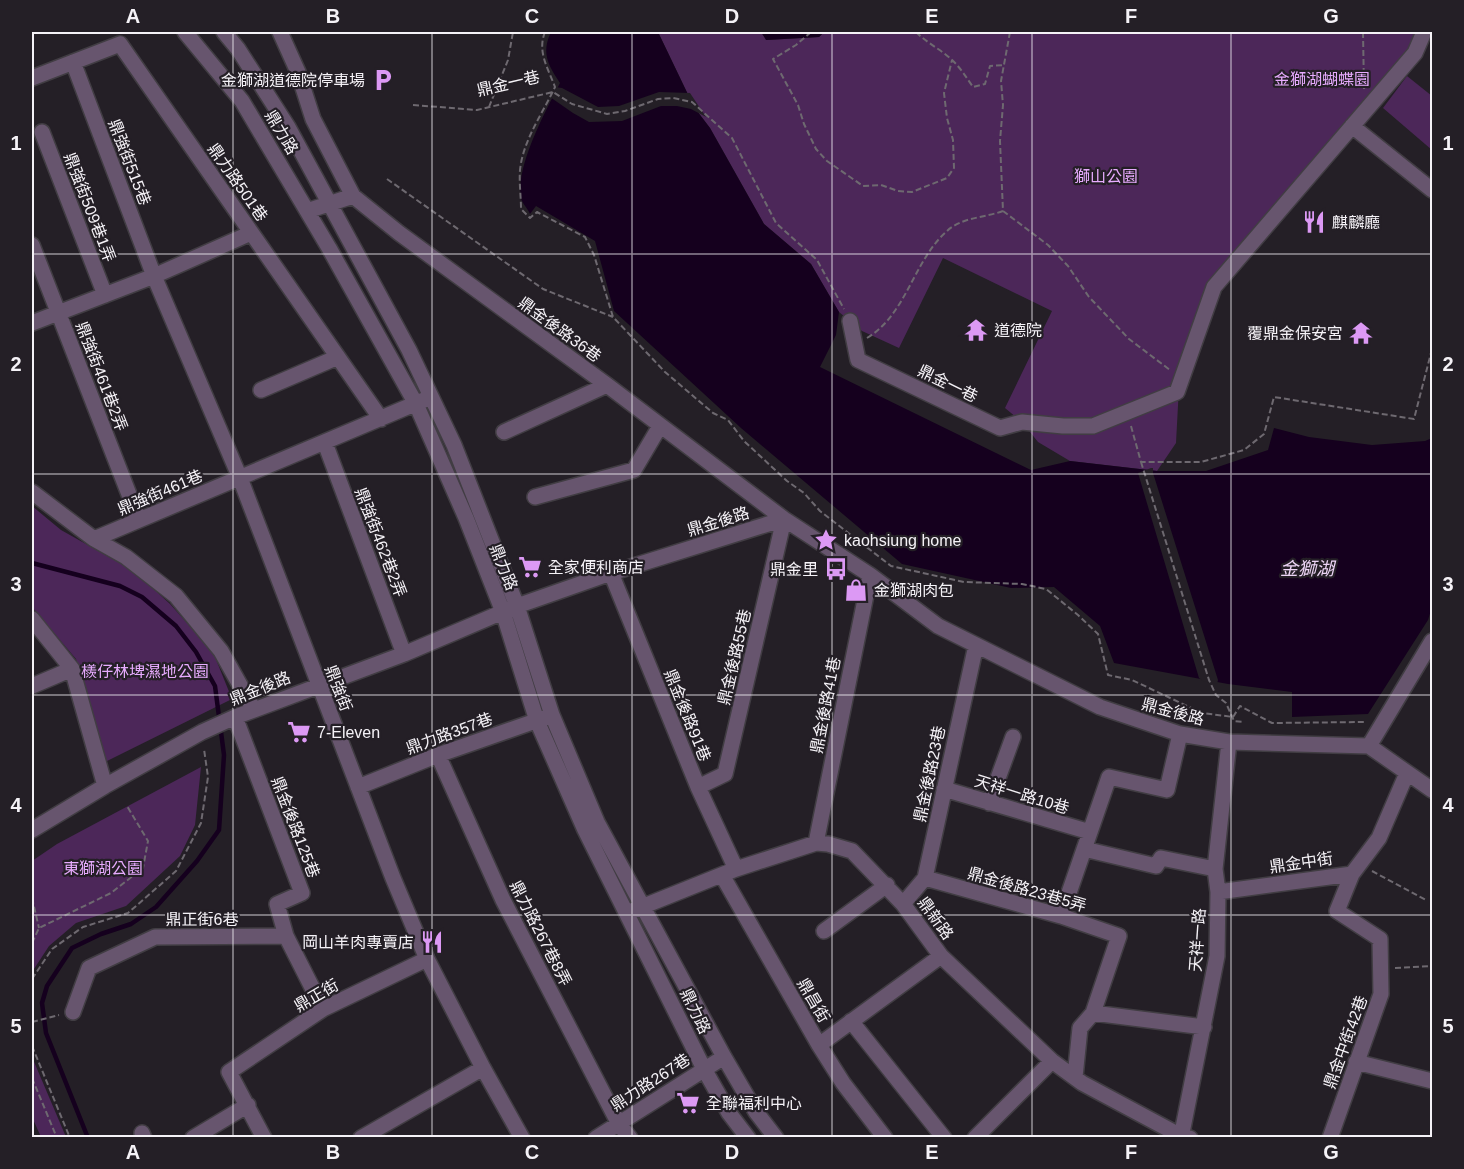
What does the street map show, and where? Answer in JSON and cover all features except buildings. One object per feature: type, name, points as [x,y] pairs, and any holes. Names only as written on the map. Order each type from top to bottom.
[{"type":"street","name":"鼎力路","points":[[185,32],[242,101],[308,211],[416,404],[466,518],[510,609],[537,720],[585,830],[704,1069],[729,1113],[748,1137]]},
{"type":"street","name":"鼎力路","points":[[224,32],[238,48],[288,127],[432,396],[454,445],[510,609],[597,822],[724,1057],[756,1112],[776,1137]]},
{"type":"street","points":[[280,32],[298,72],[313,119],[353,196],[308,211]]},
{"type":"street","points":[[1180,385],[1214,287],[1415,53],[1424,32]]},
{"type":"street","name":"鼎力路501巷","points":[[32,78],[120,44],[381,419]]},
{"type":"street","name":"鼎強街515巷","points":[[73,62],[154,276]]},
{"type":"street","points":[[1353,126],[1432,190]]},
{"type":"street","name":"鼎強街509巷1弄","points":[[42,132],[105,295]]},
{"type":"street","name":"鼎金後路36巷","points":[[353,196],[399,233],[607,385],[784,519]]},
{"type":"street","points":[[32,322],[154,276],[251,233]]},
{"type":"street","name":"鼎強街461巷2弄","points":[[32,245],[139,520]]},
{"type":"street","name":"鼎強街","points":[[154,276],[240,478],[318,685],[427,959],[483,1068],[522,1137]]},
{"type":"street","name":"鼎金一巷","points":[[850,321],[858,360],[1000,428],[1022,422],[1093,426],[1177,392],[1180,385]]},
{"type":"street","points":[[261,390],[338,357]]},
{"type":"street","points":[[504,432],[607,385]]},
{"type":"street","name":"鼎強街461巷","points":[[94,539],[432,396]]},
{"type":"street","points":[[535,498],[633,470],[660,426]]},
{"type":"street","name":"鼎強街462巷2弄","points":[[324,443],[404,654]]},
{"type":"street","points":[[32,492],[94,539],[126,557],[176,596],[221,651],[254,710]]},
{"type":"street","name":"鼎金後路","points":[[32,830],[202,732],[235,717],[404,654],[510,609],[610,573],[784,519],[870,575],[938,626],[1100,707],[1180,734],[1228,742],[1369,746]]},
{"type":"street","name":"鼎金後路55巷","points":[[698,787],[725,774],[784,519]]},
{"type":"street","name":"鼎金後路91巷","points":[[610,573],[698,787],[728,872]]},
{"type":"street","name":"鼎金後路41巷","points":[[816,843],[870,575]]},
{"type":"street","points":[[32,619],[72,669],[105,786]]},
{"type":"street","points":[[1432,641],[1369,746],[1432,790]]},
{"type":"street","name":"鼎金後路23巷","points":[[903,904],[925,878],[976,645]]},
{"type":"street","points":[[32,686],[72,669]]},
{"type":"street","name":"鼎力路357巷","points":[[358,787],[438,755],[552,715]]},
{"type":"street","name":"鼎金後路125巷","points":[[235,717],[302,893],[277,904],[286,936]]},
{"type":"street","points":[[1061,915],[1109,777],[1167,790],[1180,734]]},
{"type":"street","points":[[989,803],[1013,737]]},
{"type":"street","name":"天祥一路","points":[[1184,1137],[1217,956],[1218,892],[1215,869],[1228,742]]},
{"type":"street","name":"鼎力路267巷8弄","points":[[438,755],[503,900],[619,1124],[630,1137]]},
{"type":"street","points":[[1356,869],[1379,838],[1407,773]]},
{"type":"street","name":"天祥一路10巷","points":[[944,789],[1089,832]]},
{"type":"street","name":"鼎新路","points":[[626,914],[728,872],[816,843],[852,851],[887,885],[941,956],[1052,1061],[1075,1077],[1184,1137]]},
{"type":"street","points":[[1084,849],[1156,866],[1161,858],[1215,869]]},
{"type":"street","name":"鼎金中街","points":[[1218,892],[1356,869]]},
{"type":"street","name":"鼎金中街42巷","points":[[1330,1137],[1381,994],[1380,939],[1337,911],[1356,869]]},
{"type":"street","name":"鼎昌街","points":[[728,872],[819,1045],[843,1083],[885,1137]]},
{"type":"street","name":"鼎金後路23巷5弄","points":[[925,878],[1061,915],[1119,936],[1093,1013]]},
{"type":"street","points":[[824,931],[887,885]]},
{"type":"street","points":[[286,936],[323,1009]]},
{"type":"street","name":"鼎正街6巷","points":[[73,1012],[89,968],[155,937],[286,936]]},
{"type":"street","points":[[819,1045],[941,956]]},
{"type":"street","name":"鼎正街","points":[[248,1105],[229,1072],[323,1009],[427,959]]},
{"type":"street","points":[[1075,1077],[1080,1028],[1093,1013],[1204,1027]]},
{"type":"street","points":[[851,1021],[944,1137]]},
{"type":"street","name":"鼎力路267巷","points":[[596,1137],[724,1057]]},
{"type":"street","points":[[975,1137],[1052,1061]]},
{"type":"street","points":[[1356,1062],[1432,1081]]},
{"type":"street","points":[[361,1137],[483,1068]]},
{"type":"street","points":[[193,1137],[248,1105],[264,1137]]},
{"type":"path","points":[[489,107],[508,60],[513,32]]},
{"type":"path","points":[[545,32],[542,42],[545,66],[555,87],[532,130],[520,169],[521,209],[530,218],[537,212],[585,237],[594,255],[613,317]]},
{"type":"path","points":[[812,32],[796,45],[773,58],[798,105],[816,149],[841,172],[863,186],[880,185],[898,191],[912,192],[947,178],[951,173],[954,168],[953,140],[944,93],[952,60]]},
{"type":"path","points":[[916,32],[952,60],[973,87],[985,84],[990,66],[1005,65]]},
{"type":"path","points":[[1003,211],[1000,141],[1003,105],[1001,81],[1010,32]]},
{"type":"path","points":[[1363,32],[1365,112]]},
{"type":"path","name":"鼎金一巷","points":[[414,105],[477,110],[553,92],[572,104],[607,114],[625,111],[658,99],[674,98],[692,102],[732,138],[776,223],[817,260],[850,321]]},
{"type":"path","points":[[387,179],[543,289],[613,317],[665,372],[713,413],[728,420],[744,441],[787,481],[804,493],[820,512],[891,566],[964,582],[1023,584],[1046,590],[1098,634],[1108,675],[1132,680],[1202,713],[1233,717]]},
{"type":"path","points":[[855,345],[872,335],[890,317],[902,301],[923,259],[948,230],[967,219],[989,216],[1003,211]]},
{"type":"path","points":[[1003,211],[1048,245],[1068,266],[1089,297],[1129,339],[1169,369],[1180,385]]},
{"type":"path","points":[[1141,462],[1201,462],[1244,450],[1264,434],[1274,397],[1414,419],[1432,349]]},
{"type":"path","points":[[1127,413],[1209,680],[1216,695],[1226,703],[1234,720],[1244,722]]},
{"type":"path","points":[[1233,717],[1240,706],[1272,723],[1347,724],[1373,721]]},
{"type":"path","points":[[32,980],[52,948],[83,927],[128,913],[176,871],[201,823],[208,777],[202,732]]},
{"type":"path","points":[[39,928],[111,893],[143,868],[148,841],[127,806]]},
{"type":"path","points":[[1356,869],[1426,900]]},
{"type":"path","points":[[32,898],[39,928],[32,943]]},
{"type":"path","points":[[1381,969],[1432,966]]},
{"type":"path","points":[[32,1022],[57,1016]]},
{"type":"path","points":[[32,1046],[70,1137]]},
{"type":"path","points":[[32,1078],[57,1137]]},
{"type":"green space","name":"獅山公園","points":[[658,32],[761,32],[767,40],[819,37],[824,32],[1418,32],[1411,51],[1321,150],[1208,282],[1180,368],[1176,443],[1157,471],[1070,461],[1038,442],[1022,422],[1005,408],[1052,311],[943,258],[899,348],[862,331],[839,312],[811,264],[764,224],[710,128],[694,107]]},
{"type":"green space","points":[[1407,76],[1432,96],[1432,150],[1383,108]]},
{"type":"green space","name":"檨仔林埤濕地公園","points":[[32,506],[61,530],[134,571],[170,604],[213,652],[232,699],[105,762],[76,659],[32,607]]},
{"type":"green space","name":"東獅湖公園","points":[[201,767],[195,825],[180,856],[126,906],[76,923],[49,946],[32,972],[32,861],[57,844]]},
{"type":"green space","points":[[32,1057],[66,1137],[41,1137],[32,1117]]},
{"type":"water","name":"金獅湖","points":[[551,32],[658,32],[694,107],[710,128],[764,224],[811,264],[839,312],[836,335],[820,367],[1031,470],[1070,461],[1157,471],[1206,471],[1268,450],[1274,428],[1309,437],[1372,445],[1425,441],[1432,438],[1432,607],[1428,620],[1368,714],[1292,717],[1292,692],[1228,684],[1114,663],[1100,626],[1054,587],[1011,588],[902,564],[741,428],[614,311],[595,241],[536,206],[530,214],[521,198],[520,185],[523,171],[533,139],[560,83],[547,59],[546,46]]},
{"type":"water","points":[[761,32],[824,32],[819,37],[766,40]]},
{"type":"pier","points":[[555,87],[562,88],[598,107],[619,106],[659,92],[690,93],[706,117],[691,109],[661,106],[622,121],[589,122],[550,97]]},
{"type":"pier","points":[[1153,468],[1218,680],[1217,684],[1199,678],[1138,473]]},
{"type":"waterway","points":[[32,563],[120,586],[142,597],[176,626],[196,652],[215,686],[224,755],[219,830],[197,861],[156,907],[131,924],[101,934],[72,948],[47,986],[42,1003],[46,1033],[88,1138]]},
{"type":"place","name":"金獅湖道德院停車場","points":[[383,80]]},
{"type":"place","name":"麒麟廳","points":[[1314,222]]},
{"type":"place","name":"道德院","points":[[976,330]]},
{"type":"place","name":"覆鼎金保安宮","points":[[1361,333]]},
{"type":"place","name":"kaohsiung home","points":[[826,540]]},
{"type":"place","name":"全家便利商店","points":[[530,567]]},
{"type":"place","name":"鼎金里","points":[[836,569]]},
{"type":"place","name":"金獅湖肉包","points":[[856,590]]},
{"type":"place","name":"7-Eleven","points":[[299,732]]},
{"type":"place","name":"岡山羊肉專賣店","points":[[432,942]]},
{"type":"place","name":"全聯福利中心","points":[[688,1103]]},
{"type":"park label","name":"金獅湖蝴蝶園","points":[[1322,79]]}]
